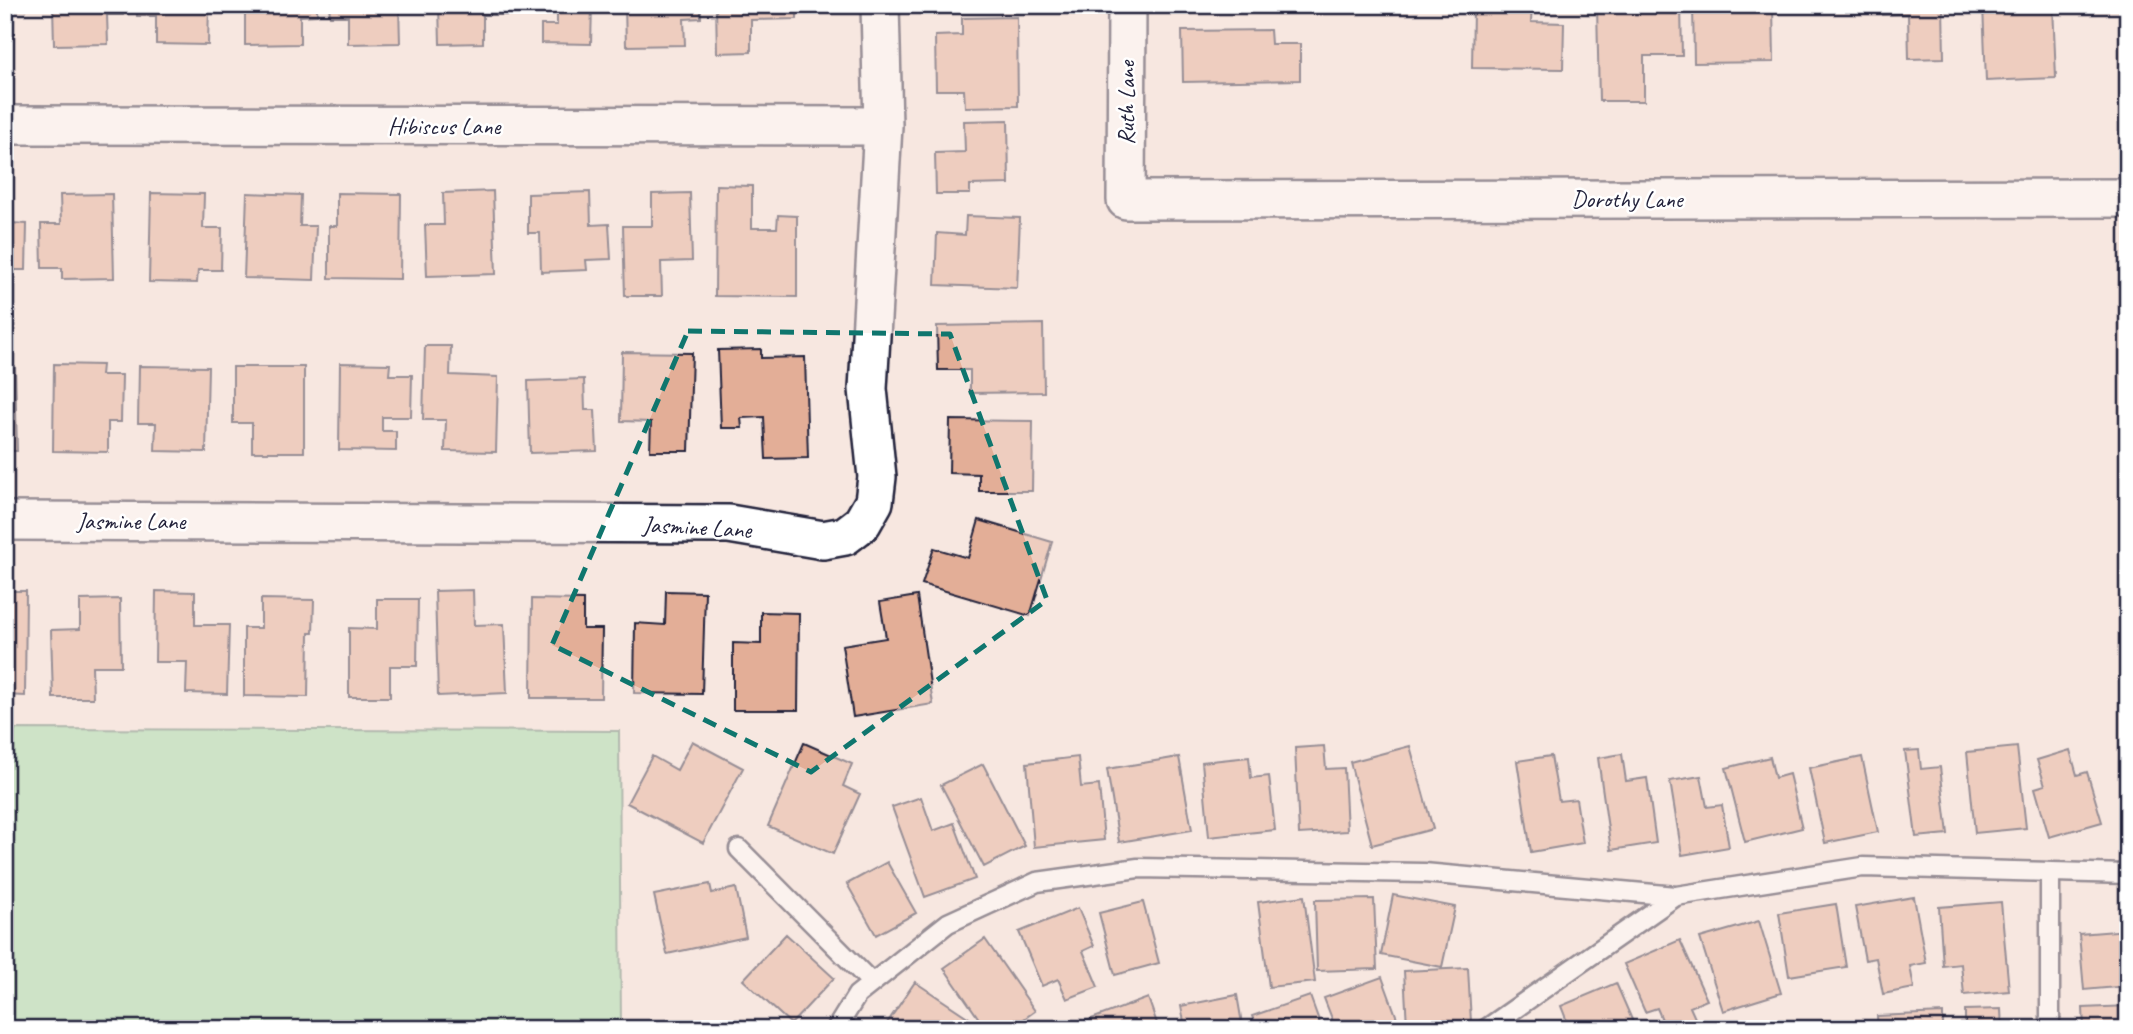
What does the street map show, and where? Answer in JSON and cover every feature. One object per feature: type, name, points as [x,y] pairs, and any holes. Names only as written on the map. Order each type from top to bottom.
[{"type":"street","name":"Jasmine Lane","points":[[5,521],[729,524],[823,540],[845,536],[862,523],[874,502],[877,477],[869,389],[883,126],[880,5]]},
{"type":"street","name":"Ruth Lane","points":[[1126,200],[1127,5]]},
{"type":"street","name":"Hibiscus Lane","points":[[5,125],[883,126]]},
{"type":"street","name":"Dorothy Lane","points":[[1126,200],[2128,198]]},
{"type":"lane","points":[[739,849],[872,983]]},
{"type":"lane","points":[[836,1029],[857,995],[948,923],[1037,882],[1138,868],[1424,873],[1676,896],[1863,867],[2128,874]]},
{"type":"lane","points":[[2050,873],[2050,1029]]},
{"type":"lane","points":[[1486,1029],[1676,896]]},
{"type":"highlighted area","points":[[688,331],[950,334],[1047,600],[811,772],[552,645]]},
{"type":"green space","points":[[5,729],[619,731],[621,1029],[5,1029]]},
{"type":"building","points":[[5,5],[26,5],[26,9],[10,10],[11,43],[5,43]]},
{"type":"building","points":[[53,5],[123,5],[123,15],[107,15],[108,44],[54,45]]},
{"type":"building","points":[[137,5],[209,5],[208,45],[156,44],[156,16],[137,16]]},
{"type":"building","points":[[245,5],[317,5],[317,15],[300,16],[300,44],[245,45]]},
{"type":"building","points":[[329,5],[399,5],[400,43],[348,44],[348,16],[330,16]]},
{"type":"building","points":[[439,5],[510,5],[510,15],[483,15],[483,43],[440,44]]},
{"type":"building","points":[[522,5],[592,5],[591,44],[541,43],[541,25],[557,25],[557,12],[522,12]]},
{"type":"building","points":[[701,5],[701,18],[684,19],[685,45],[626,46],[625,6]]},
{"type":"building","points":[[716,5],[797,5],[797,19],[751,20],[751,52],[717,53]]},
{"type":"building","points":[[966,5],[1001,5],[1001,10],[966,9]]},
{"type":"building","points":[[1452,5],[1532,5],[1531,22],[1564,23],[1563,69],[1472,68],[1473,10],[1452,9]]},
{"type":"building","points":[[1597,5],[1681,5],[1682,56],[1644,56],[1644,101],[1599,101]]},
{"type":"building","points":[[1693,5],[1773,5],[1774,62],[1694,63]]},
{"type":"building","points":[[1883,5],[1943,5],[1944,58],[1909,59],[1908,14],[1883,15]]},
{"type":"building","points":[[1983,5],[2053,5],[2056,78],[1986,81]]},
{"type":"building","points":[[1017,17],[1018,106],[965,107],[964,90],[936,90],[935,36],[962,35],[962,18]]},
{"type":"building","points":[[1270,30],[1271,44],[1300,44],[1300,80],[1183,82],[1182,31]]},
{"type":"building","points":[[1008,120],[1009,184],[970,185],[970,194],[936,194],[935,153],[965,152],[964,121]]},
{"type":"building","points":[[716,185],[752,186],[752,228],[777,228],[778,215],[797,216],[797,297],[715,296]]},
{"type":"building","points":[[493,191],[496,274],[427,276],[425,225],[444,225],[443,193]]},
{"type":"building","points":[[590,192],[591,225],[609,224],[611,259],[586,260],[587,270],[541,272],[540,233],[528,233],[528,194]]},
{"type":"building","points":[[151,193],[204,194],[203,228],[222,228],[221,270],[198,270],[197,283],[149,282]]},
{"type":"building","points":[[247,193],[301,195],[300,226],[316,226],[314,280],[244,278]]},
{"type":"building","points":[[337,193],[401,194],[400,279],[329,278],[329,226],[337,226]]},
{"type":"building","points":[[690,193],[692,261],[661,262],[662,296],[625,296],[623,226],[652,226],[652,194]]},
{"type":"building","points":[[5,194],[11,194],[10,223],[27,224],[26,270],[5,270]]},
{"type":"building","points":[[112,194],[114,278],[62,279],[62,268],[42,268],[41,224],[61,224],[60,195]]},
{"type":"building","points":[[966,216],[1020,218],[1017,288],[935,285],[937,233],[965,235]]},
{"type":"building","points":[[1043,324],[1044,392],[970,393],[970,370],[938,370],[937,326]]},
{"type":"building","points":[[425,346],[451,346],[450,375],[498,377],[496,452],[445,451],[446,420],[423,420]]},
{"type":"building","points":[[761,349],[761,358],[805,357],[808,458],[766,459],[764,417],[741,418],[742,428],[721,428],[718,350]]},
{"type":"building","points":[[622,352],[692,353],[689,451],[650,451],[651,422],[621,421]]},
{"type":"building","points":[[340,363],[390,364],[389,375],[412,375],[411,417],[382,417],[382,431],[396,431],[396,451],[339,450]]},
{"type":"building","points":[[54,364],[102,365],[101,375],[122,375],[121,422],[108,422],[108,452],[53,451]]},
{"type":"building","points":[[5,366],[15,366],[17,451],[5,451]]},
{"type":"building","points":[[139,366],[208,367],[206,452],[155,451],[156,423],[138,423]]},
{"type":"building","points":[[233,367],[304,367],[304,452],[252,452],[252,423],[233,423]]},
{"type":"building","points":[[584,379],[585,410],[595,410],[597,451],[530,453],[528,381]]},
{"type":"building","points":[[950,420],[1033,421],[1032,491],[979,491],[979,474],[949,473]]},
{"type":"building","points":[[979,520],[1052,542],[1030,616],[922,584],[934,548],[968,558]]},
{"type":"building","points":[[473,590],[474,625],[504,624],[507,693],[438,696],[435,591]]},
{"type":"building","points":[[5,591],[26,591],[25,696],[5,695]]},
{"type":"building","points":[[156,591],[195,592],[195,625],[229,625],[227,694],[186,693],[187,662],[155,662]]},
{"type":"building","points":[[666,591],[705,592],[702,694],[634,693],[635,623],[665,625]]},
{"type":"building","points":[[917,596],[933,704],[853,717],[842,645],[886,638],[880,602]]},
{"type":"building","points":[[120,599],[121,666],[92,666],[93,698],[53,698],[51,630],[80,629],[80,600]]},
{"type":"building","points":[[261,599],[314,600],[313,633],[309,633],[308,697],[244,696],[244,628],[261,628]]},
{"type":"building","points":[[377,599],[418,599],[417,666],[390,666],[390,697],[349,697],[349,628],[377,629]]},
{"type":"building","points":[[532,599],[583,600],[583,629],[602,629],[601,698],[531,698]]},
{"type":"building","points":[[761,612],[799,613],[798,710],[733,710],[733,643],[761,644]]},
{"type":"building","points":[[692,741],[743,768],[703,843],[627,803],[652,756],[677,770]]},
{"type":"building","points":[[804,743],[852,764],[843,786],[860,794],[833,854],[768,826]]},
{"type":"building","points":[[1324,746],[1326,769],[1344,768],[1347,831],[1299,834],[1295,748]]},
{"type":"building","points":[[1410,746],[1433,829],[1372,845],[1350,762]]},
{"type":"building","points":[[2017,747],[2026,828],[1975,833],[1967,752]]},
{"type":"building","points":[[1919,750],[1921,769],[1940,767],[1948,834],[1916,837],[1905,751]]},
{"type":"building","points":[[2070,750],[2077,775],[2087,772],[2102,822],[2049,837],[2035,788],[2045,785],[2037,760]]},
{"type":"building","points":[[1622,754],[1626,781],[1647,778],[1656,843],[1611,850],[1598,758]]},
{"type":"building","points":[[1551,756],[1559,801],[1576,799],[1583,843],[1531,852],[1517,761]]},
{"type":"building","points":[[1078,757],[1081,787],[1099,785],[1104,840],[1034,847],[1027,763]]},
{"type":"building","points":[[1179,757],[1192,830],[1119,842],[1107,769]]},
{"type":"building","points":[[1249,757],[1251,778],[1269,776],[1275,830],[1209,837],[1202,762]]},
{"type":"building","points":[[1770,757],[1775,778],[1789,774],[1802,828],[1745,842],[1726,768]]},
{"type":"building","points":[[1862,757],[1878,832],[1825,843],[1809,768]]},
{"type":"building","points":[[983,764],[1025,846],[984,867],[941,785]]},
{"type":"building","points":[[1701,776],[1707,807],[1722,805],[1729,847],[1682,855],[1670,781]]},
{"type":"building","points":[[921,797],[933,831],[954,823],[975,879],[925,897],[892,807]]},
{"type":"building","points":[[887,862],[916,913],[876,935],[847,884]]},
{"type":"building","points":[[710,884],[712,893],[736,888],[746,937],[667,954],[654,895]]},
{"type":"building","points":[[1393,895],[1455,907],[1442,967],[1381,955]]},
{"type":"building","points":[[1304,896],[1315,982],[1269,987],[1258,902]]},
{"type":"building","points":[[1914,897],[1926,963],[1910,966],[1914,988],[1883,994],[1876,958],[1865,960],[1855,907]]},
{"type":"building","points":[[1374,899],[1377,969],[1317,971],[1315,900]]},
{"type":"building","points":[[1143,902],[1159,963],[1115,975],[1099,913]]},
{"type":"building","points":[[2001,902],[2009,991],[1964,995],[1961,964],[1943,966],[1939,907]]},
{"type":"building","points":[[1836,904],[1846,967],[1789,976],[1779,913]]},
{"type":"building","points":[[1078,908],[1094,946],[1083,951],[1098,987],[1067,999],[1058,979],[1042,986],[1019,932]]},
{"type":"building","points":[[1759,921],[1781,993],[1723,1011],[1700,938]]},
{"type":"building","points":[[2128,930],[2128,986],[2084,990],[2079,934]]},
{"type":"building","points":[[786,934],[834,978],[791,1024],[743,980]]},
{"type":"building","points":[[985,939],[1035,1011],[1010,1029],[986,1029],[944,968]]},
{"type":"building","points":[[1680,940],[1707,1000],[1690,1007],[1699,1027],[1666,1029],[1657,1008],[1645,1012],[1624,964]]},
{"type":"building","points":[[1468,968],[1471,1022],[1407,1026],[1404,971]]},
{"type":"building","points":[[1382,977],[1401,1029],[1336,1029],[1324,998]]},
{"type":"building","points":[[915,982],[981,1026],[979,1029],[883,1029]]},
{"type":"building","points":[[1616,983],[1636,1029],[1570,1029],[1561,1006]]},
{"type":"building","points":[[1237,995],[1243,1029],[1178,1029],[1185,1027],[1181,1006]]},
{"type":"building","points":[[1310,996],[1322,1029],[1257,1029],[1252,1016]]},
{"type":"building","points":[[1148,998],[1159,1029],[1086,1029],[1083,1022]]},
{"type":"building","points":[[2128,1006],[2128,1029],[2084,1029],[2083,1008]]},
{"type":"building","points":[[2001,1009],[2002,1029],[1965,1029],[1965,1010]]},
{"type":"building","points":[[1943,1013],[1943,1029],[1878,1029],[1877,1016]]}]
